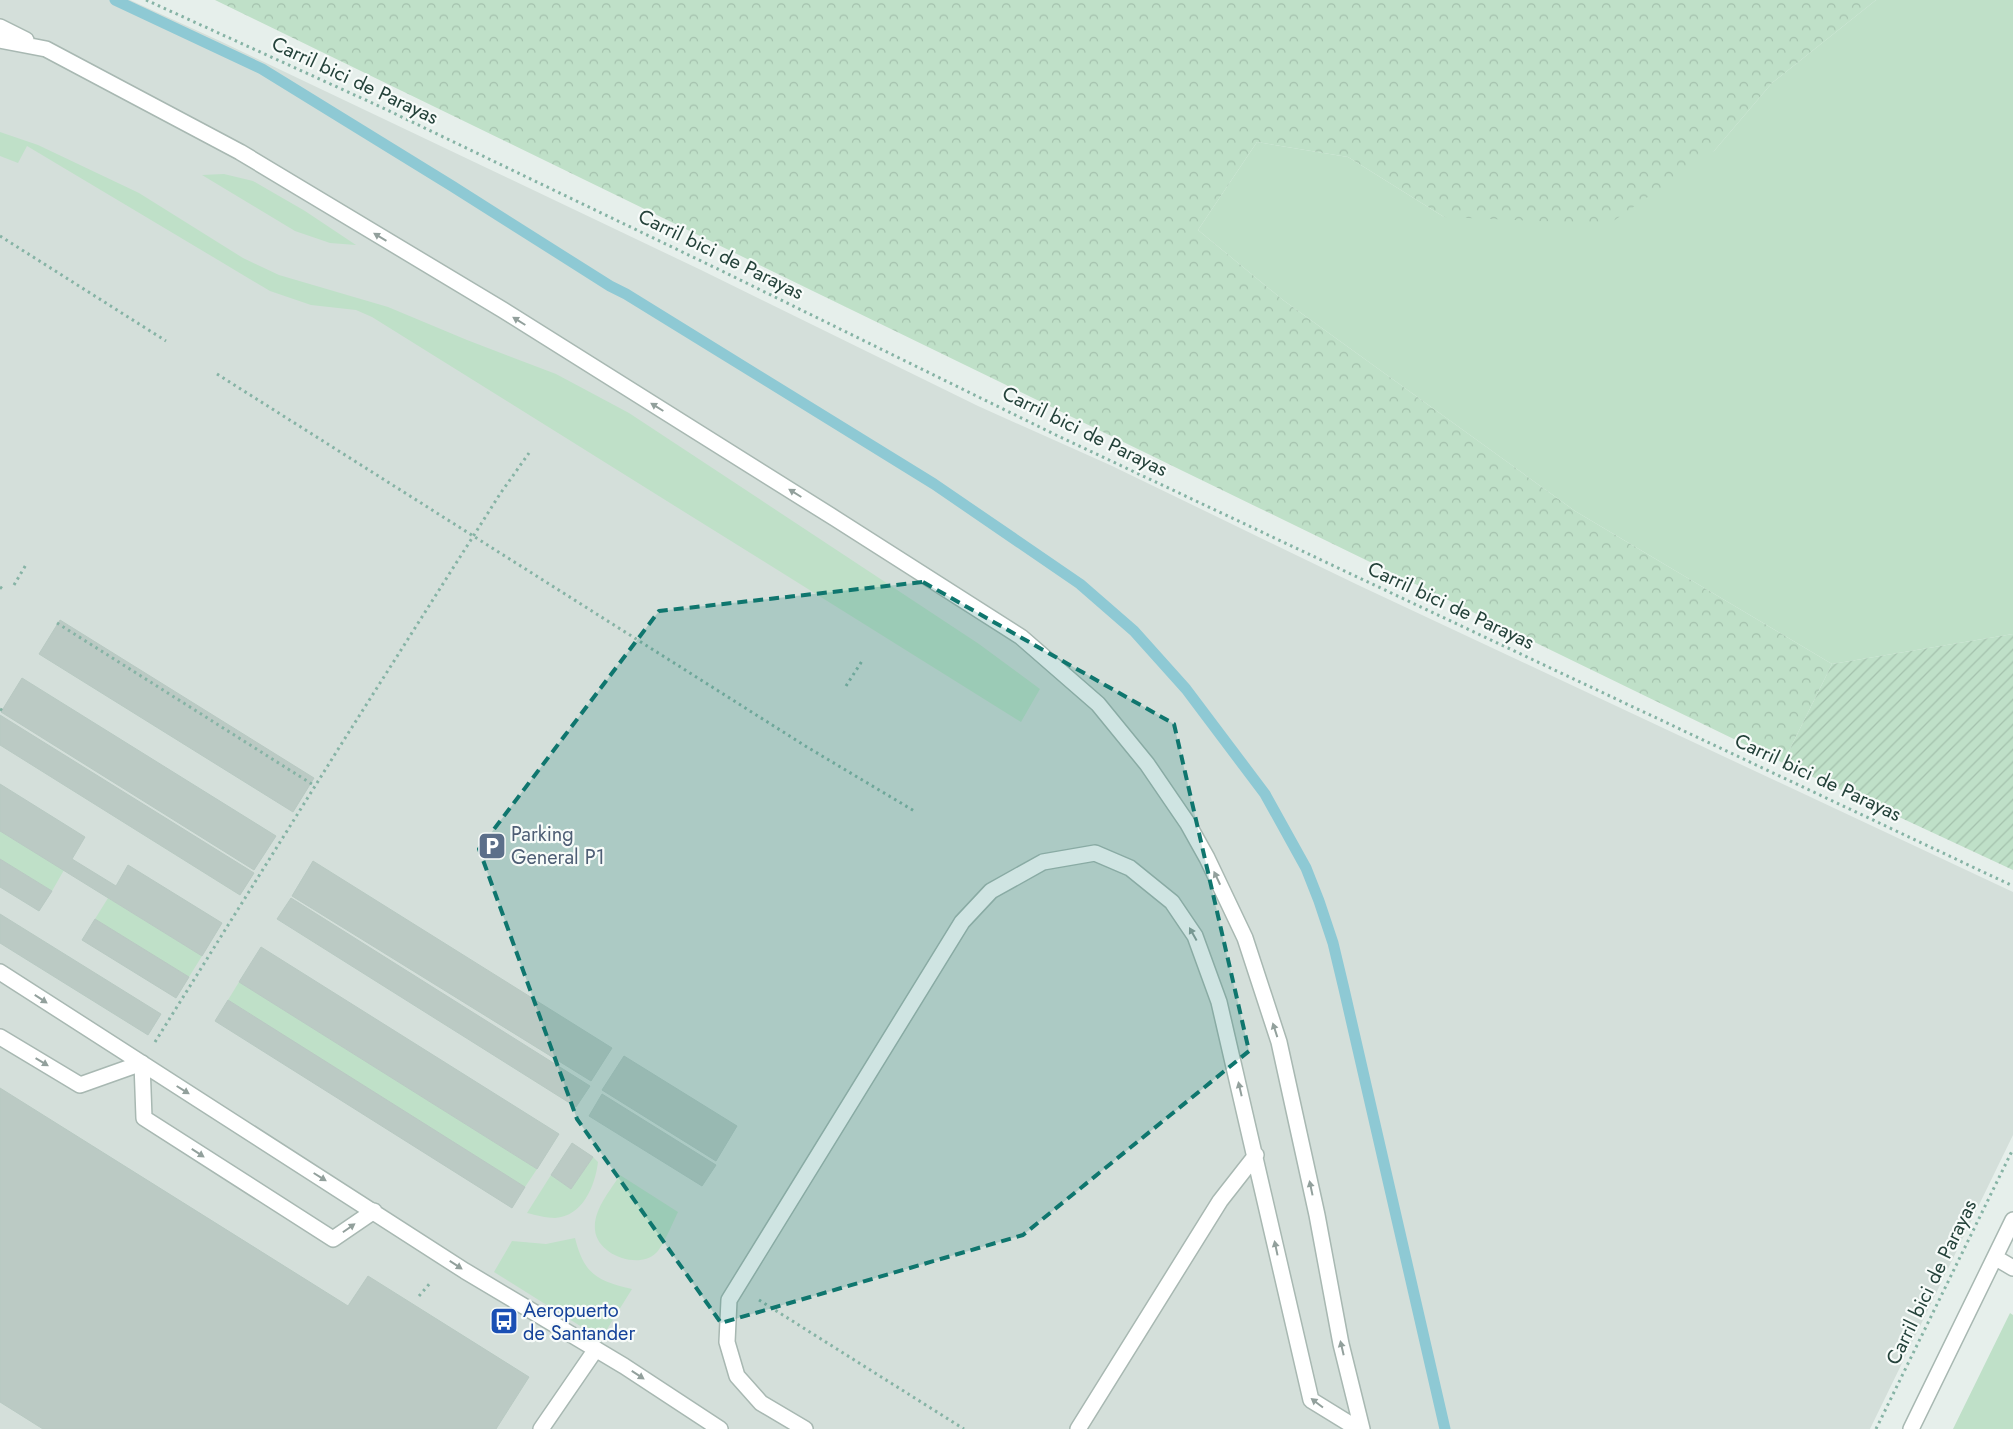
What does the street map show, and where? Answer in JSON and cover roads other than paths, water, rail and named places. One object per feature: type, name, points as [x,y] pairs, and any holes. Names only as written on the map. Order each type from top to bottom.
[{"type":"street","points":[[0,27],[46,49],[240,152],[503,310],[1021,637],[1098,704],[1147,764],[1188,824],[1207,858],[1245,938],[1279,1042],[1317,1214],[1341,1344],[1362,1429]]},
{"type":"street","points":[[0,40],[46,49]]},
{"type":"street","points":[[805,1429],[761,1403],[737,1376],[726,1342],[729,1300],[962,922],[991,892],[1043,862],[1095,853],[1130,868],[1172,902],[1195,936],[1219,1002],[1256,1155],[1305,1381],[1311,1400],[1358,1429]]},
{"type":"street","points":[[0,972],[465,1270],[596,1349],[720,1429]]},
{"type":"street","points":[[0,1037],[80,1084],[142,1063]]},
{"type":"street","points":[[142,1063],[144,1118],[333,1240],[374,1211]]},
{"type":"street","points":[[1078,1429],[1220,1201],[1256,1155]]},
{"type":"street","points":[[1911,1429],[2013,1220]]},
{"type":"street","points":[[1996,1258],[2013,1268]]},
{"type":"street","points":[[541,1429],[596,1349]]},
{"type":"waterway","points":[[115,0],[262,69],[610,286],[626,294],[934,484],[1080,584],[1134,631],[1186,689],[1265,794],[1306,868],[1319,901],[1333,943],[1344,989],[1445,1429]]},
{"type":"place","name":"Parking General P1","points":[[492,846]]},
{"type":"place","name":"Aeropuerto de Santander","points":[[504,1321]]}]
